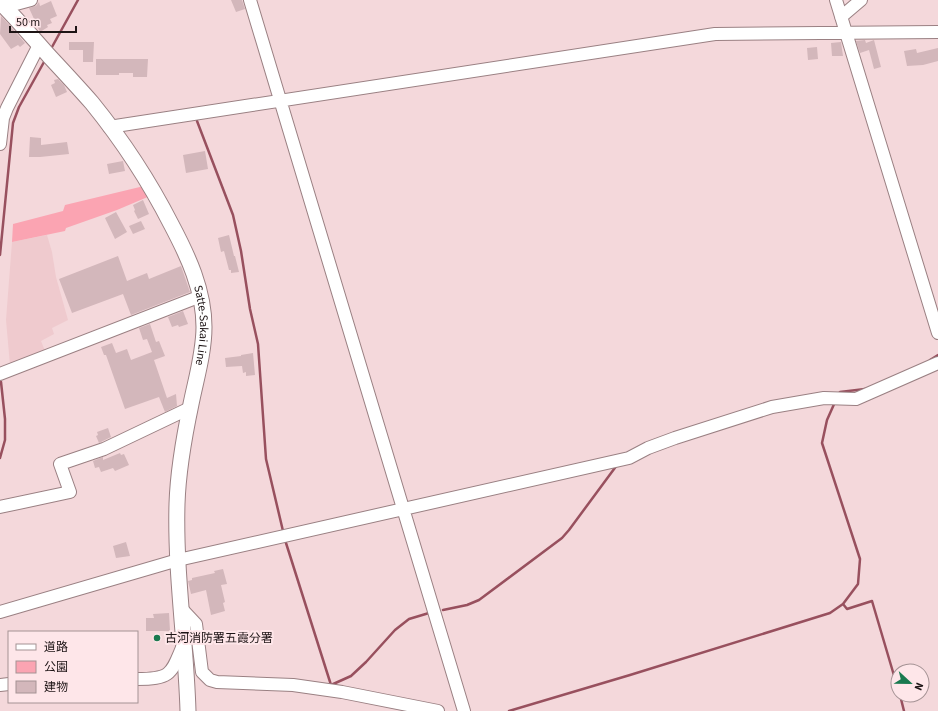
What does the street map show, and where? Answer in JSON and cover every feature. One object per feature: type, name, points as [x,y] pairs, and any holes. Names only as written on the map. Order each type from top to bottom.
[{"type":"main road","name":"Satte-Sakai Line","points":[[2,4],[92,104],[140,170],[159,200],[182,245],[201,296],[204,313],[202,355],[181,455],[177,504],[178,560],[185,642],[188,711]]},
{"type":"street","points":[[2,4],[31,0]]},
{"type":"street","points":[[250,0],[464,711]]},
{"type":"street","points":[[836,0],[938,333]]},
{"type":"street","points":[[841,17],[861,0]]},
{"type":"street","points":[[110,127],[715,34],[938,32]]},
{"type":"street","points":[[0,144],[3,118],[39,44]]},
{"type":"street","points":[[0,374],[201,296]]},
{"type":"street","points":[[0,612],[178,560],[629,458],[648,448],[675,438],[772,407],[835,398],[856,399],[938,363]]},
{"type":"street","points":[[0,507],[70,492],[60,464],[104,449],[190,408]]},
{"type":"street","points":[[181,608],[196,624],[202,672],[210,680],[217,682],[293,685],[342,692],[438,711]]},
{"type":"street","points":[[138,679],[154,679],[167,675],[172,671],[185,642]]},
{"type":"shaded area","points":[[47,235],[52,252],[56,277],[68,320],[52,328],[54,334],[41,341],[45,351],[10,365],[6,320],[12,242]]},
{"type":"green space","points":[[144,186],[150,196],[117,210],[66,228],[65,231],[12,242],[13,224],[63,211],[65,205]]},
{"type":"building","points":[[231,0],[242,0],[245,9],[236,12]]},
{"type":"building","points":[[51,1],[57,16],[50,19],[52,23],[47,25],[48,27],[40,32],[29,8],[36,6],[39,2],[40,6]]},
{"type":"building","points":[[1,16],[25,43],[20,47],[18,45],[11,49],[0,34]]},
{"type":"building","points":[[865,40],[866,43],[874,40],[881,67],[874,69],[869,50],[860,53],[856,41]]},
{"type":"building","points":[[69,42],[94,42],[93,62],[83,62],[83,50],[69,50]]},
{"type":"building","points":[[841,42],[843,56],[832,56],[831,43]]},
{"type":"building","points":[[817,47],[818,59],[808,60],[807,48]]},
{"type":"building","points":[[938,48],[938,61],[923,65],[907,66],[904,51],[916,49],[917,53]]},
{"type":"building","points":[[96,59],[148,59],[147,77],[133,77],[133,73],[119,73],[119,75],[96,75]]},
{"type":"building","points":[[58,79],[64,85],[67,92],[56,97],[51,85],[55,83],[54,80]]},
{"type":"building","points":[[30,137],[41,138],[41,145],[67,142],[69,154],[29,157]]},
{"type":"building","points":[[205,151],[208,169],[186,173],[183,155]]},
{"type":"building","points":[[123,161],[125,171],[109,174],[107,164]]},
{"type":"building","points":[[143,200],[149,214],[138,219],[133,205]]},
{"type":"building","points":[[116,212],[127,232],[115,239],[105,218]]},
{"type":"building","points":[[141,221],[145,229],[133,234],[129,226]]},
{"type":"building","points":[[229,235],[239,272],[231,273],[224,251],[221,252],[218,238]]},
{"type":"building","points":[[118,256],[127,281],[147,273],[149,279],[181,266],[190,292],[131,315],[123,294],[72,313],[59,279]]},
{"type":"building","points":[[183,311],[188,324],[179,327],[178,325],[172,327],[168,317]]},
{"type":"building","points":[[150,324],[156,342],[159,341],[165,356],[154,360],[167,398],[176,394],[177,406],[165,412],[159,397],[125,409],[106,355],[104,355],[101,347],[112,343],[116,353],[127,349],[131,360],[152,352],[147,339],[143,340],[139,328]]},
{"type":"building","points":[[253,353],[255,375],[246,376],[246,372],[243,373],[242,366],[226,367],[225,358]]},
{"type":"building","points":[[108,428],[111,437],[99,443],[96,436],[98,435],[97,432]]},
{"type":"building","points":[[120,453],[121,455],[124,454],[129,465],[115,471],[113,468],[101,472],[99,467],[95,468],[93,461],[103,457],[103,460]]},
{"type":"building","points":[[126,542],[130,556],[116,558],[113,546]]},
{"type":"building","points":[[223,569],[227,584],[221,585],[225,602],[223,603],[225,611],[211,615],[206,590],[191,594],[188,581],[192,580],[192,578],[215,573],[214,571]]},
{"type":"building","points":[[169,613],[170,631],[146,631],[146,618],[154,618],[153,614]]},
{"type":"waterway","points":[[52,47],[78,0]]},
{"type":"waterway","points":[[0,255],[13,123],[19,107],[44,62]]},
{"type":"waterway","points":[[197,121],[233,215],[241,251],[250,309],[258,344],[266,459],[283,531]]},
{"type":"waterway","points":[[930,360],[938,355]]},
{"type":"waterway","points":[[0,458],[5,440],[5,419],[1,382]]},
{"type":"waterway","points":[[838,395],[840,392],[865,389]]},
{"type":"waterway","points":[[509,711],[830,613],[843,604],[858,584],[860,559],[822,443],[827,420],[835,402]]},
{"type":"waterway","points":[[443,610],[467,605],[479,600],[562,538],[617,465]]},
{"type":"waterway","points":[[286,543],[331,685],[351,676],[395,630],[409,619],[429,613]]},
{"type":"waterway","points":[[843,604],[847,609],[872,601],[890,663]]},
{"type":"waterway","points":[[902,703],[904,711]]},
{"type":"place","name":"古河消防署五霞分署","points":[[157,638]]}]
